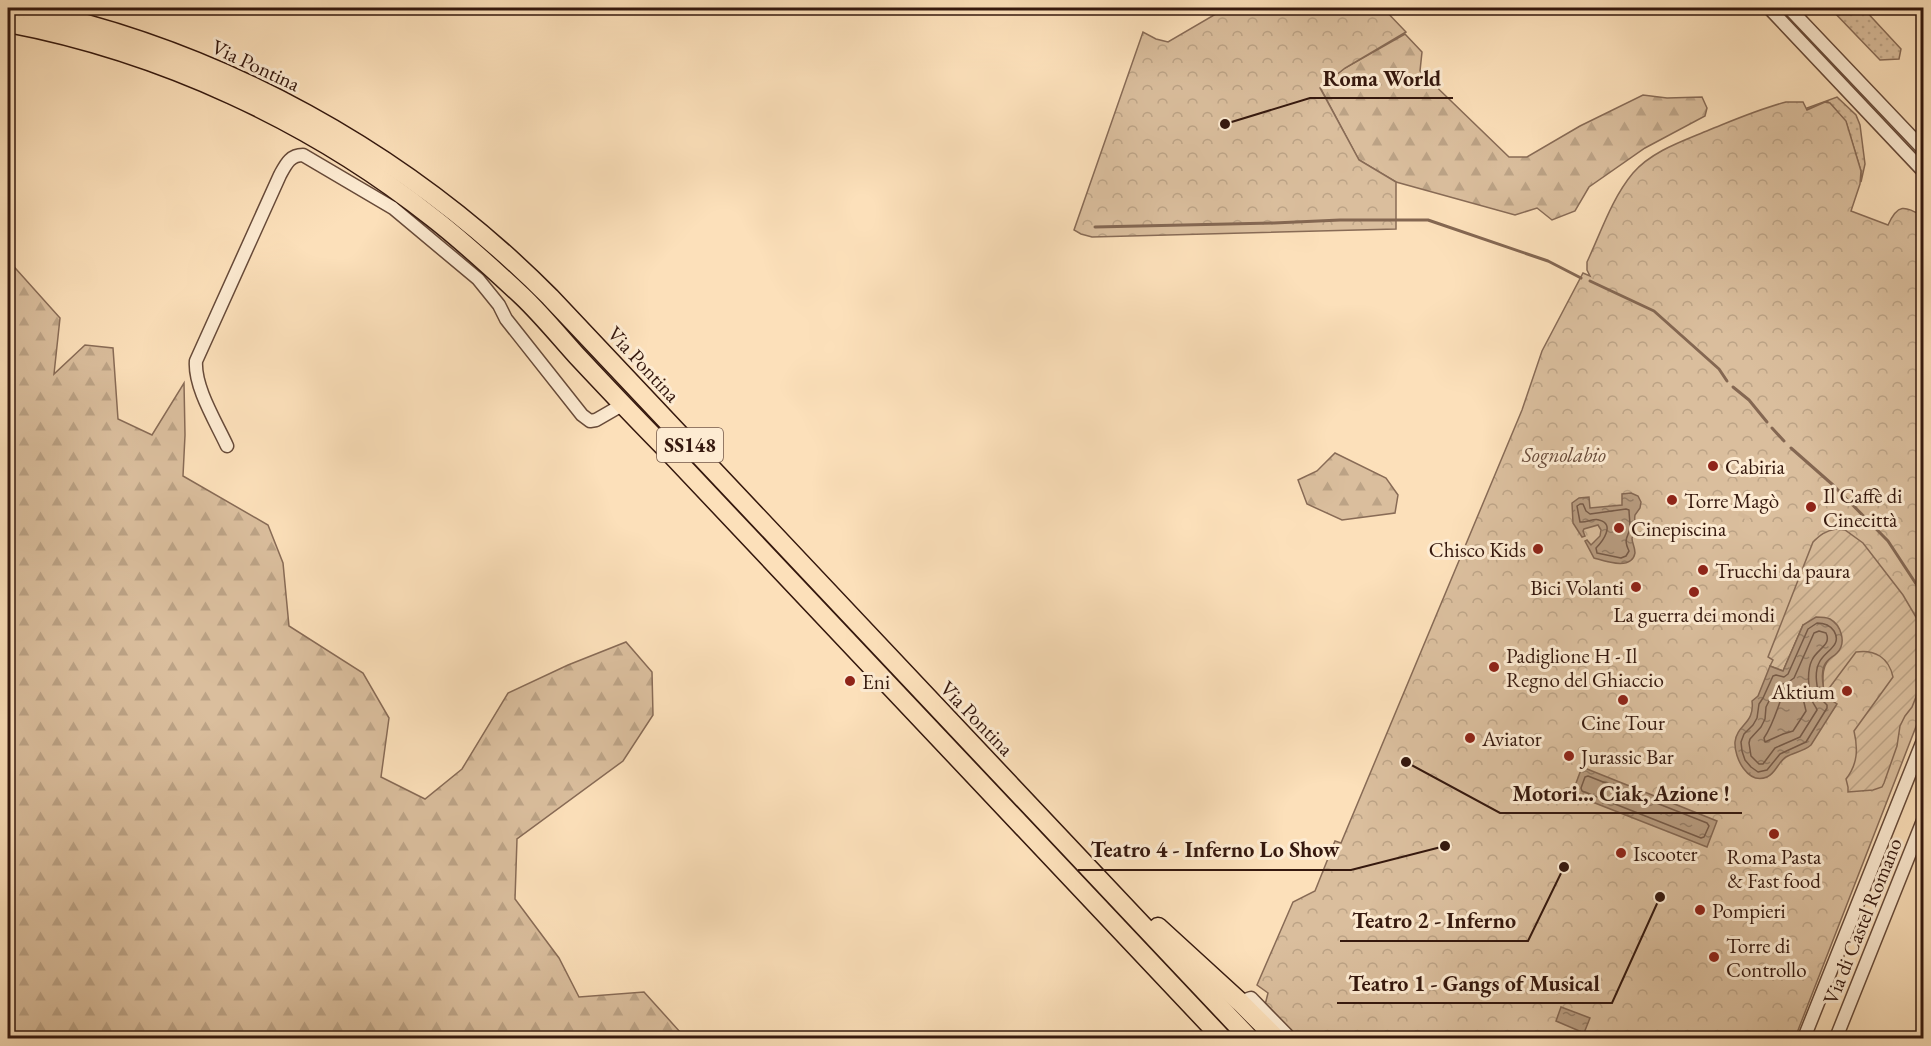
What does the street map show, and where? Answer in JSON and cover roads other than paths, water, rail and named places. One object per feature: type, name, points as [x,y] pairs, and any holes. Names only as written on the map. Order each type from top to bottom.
[{"type":"highway","name":"Via Pontina","points":[[21,8],[79,21],[120,34],[218,70],[281,100],[338,132],[422,185],[501,249],[550,297],[1249,1038]]},
{"type":"highway","name":"Via Pontina","points":[[8,23],[96,45],[153,63],[211,86],[340,153],[433,217],[524,298],[622,405],[1222,1038]]},
{"type":"highway","points":[[1014,789],[1039,804],[1159,928],[1276,1038]]},
{"type":"street","points":[[1769,8],[1923,172]]},
{"type":"street","points":[[1789,8],[1923,150]]},
{"type":"street","points":[[226,446],[200,387],[195,372],[196,361],[280,175],[288,160],[303,154],[393,208],[478,279],[488,290],[506,319],[582,415],[590,421],[596,420],[622,405]]},
{"type":"street","points":[[1804,1038],[1923,738]]},
{"type":"street","name":"Via di Castel Romano","points":[[1836,1038],[1923,818]]},
{"type":"street","points":[[1240,1002],[1251,998],[1290,1038]]},
{"type":"water","name":"Cinepiscina","points":[[1631,493],[1638,496],[1641,502],[1635,515],[1636,528],[1632,538],[1635,553],[1633,559],[1629,562],[1618,563],[1594,558],[1585,541],[1587,540],[1591,545],[1600,536],[1601,530],[1598,525],[1584,529],[1585,536],[1582,537],[1573,523],[1572,503],[1579,498],[1589,497],[1590,508],[1622,505],[1622,494]]},
{"type":"water","points":[[1816,617],[1830,619],[1840,630],[1842,644],[1840,649],[1824,666],[1822,673],[1824,695],[1837,704],[1811,745],[1786,757],[1767,777],[1754,777],[1748,774],[1740,762],[1735,748],[1736,736],[1751,715],[1752,701],[1758,696],[1770,666],[1783,671],[1803,625]]},
{"type":"water","points":[[1582,767],[1717,821],[1707,847],[1572,794]]},
{"type":"water","points":[[1561,1007],[1590,1018],[1584,1033],[1556,1021]]},
{"type":"waterway","points":[[1095,227],[1340,220],[1428,220],[1548,261],[1581,278]]},
{"type":"waterway","points":[[1590,281],[1654,311],[1719,369],[1727,381]]},
{"type":"waterway","points":[[1733,387],[1749,400],[1767,422]]},
{"type":"waterway","points":[[1772,428],[1784,441]]},
{"type":"waterway","points":[[1791,448],[1833,485],[1888,541],[1924,596]]},
{"type":"tunnel","points":[[1743,518],[1745,514]]},
{"type":"place","name":"Roma World","points":[[1225,124]]},
{"type":"place","name":"Cabiria","points":[[1713,466]]},
{"type":"place","name":"Torre Magò","points":[[1672,500]]},
{"type":"place","name":"Il Caffè di Cinecittà","points":[[1811,507]]},
{"type":"place","name":"Cinepiscina","points":[[1619,528]]},
{"type":"place","name":"Chisco Kids","points":[[1538,549]]},
{"type":"place","name":"Trucchi da paura","points":[[1703,570]]},
{"type":"place","name":"Bici Volanti","points":[[1636,587]]},
{"type":"place","name":"La guerra dei mondi","points":[[1694,592]]},
{"type":"place","name":"Padiglione H - Il Regno del Ghiaccio","points":[[1494,667]]},
{"type":"place","name":"Eni","points":[[850,681]]},
{"type":"place","name":"Aktium","points":[[1847,691]]},
{"type":"place","name":"Cine Tour","points":[[1623,700]]},
{"type":"place","name":"Aviator","points":[[1470,738]]},
{"type":"place","name":"Jurassic Bar","points":[[1569,756]]},
{"type":"place","name":"Motori... Ciak, Azione !","points":[[1406,762]]},
{"type":"place","name":"Roma Pasta & Fast food","points":[[1774,834]]},
{"type":"place","name":"Teatro 4 - Inferno Lo Show","points":[[1445,846]]},
{"type":"place","name":"Iscooter","points":[[1621,853]]},
{"type":"place","name":"Teatro 2 - Inferno","points":[[1564,867]]},
{"type":"place","name":"Teatro 1 - Gangs of Musical","points":[[1660,897]]},
{"type":"place","name":"Pompieri","points":[[1700,910]]},
{"type":"place","name":"Torre di Controllo","points":[[1714,957]]},
{"type":"park label","name":"Sognolabio","points":[[1564,454]]}]
